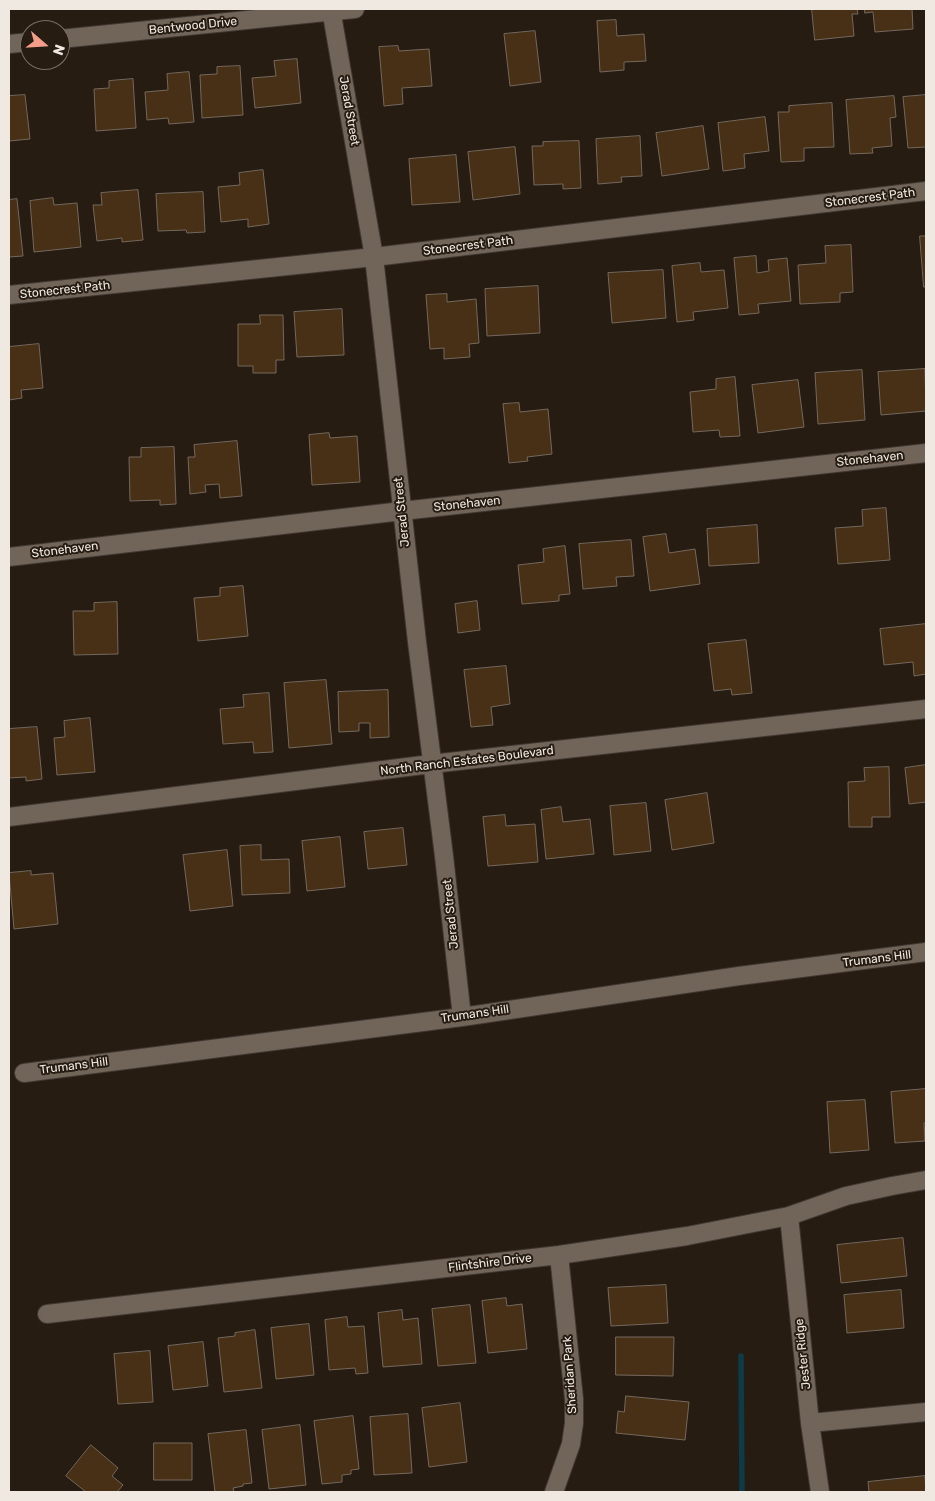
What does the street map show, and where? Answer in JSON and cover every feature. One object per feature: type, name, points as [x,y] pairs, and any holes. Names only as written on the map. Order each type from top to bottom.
[{"type":"street","name":"Bentwood Drive","points":[[70,38],[355,9]]},
{"type":"street","name":"Jerad Street","points":[[332,10],[374,258],[431,764],[444,856],[462,1016]]},
{"type":"street","name":"Stonecrest Path","points":[[9,295],[374,258],[926,192]]},
{"type":"street","name":"Stonehaven","points":[[9,557],[926,453]]},
{"type":"street","name":"North Ranch Estates Boulevard","points":[[9,817],[431,764],[926,709]]},
{"type":"street","name":"Trumans Hill","points":[[24,1073],[462,1016],[739,976],[926,952]]},
{"type":"street","name":"Flintshire Drive","points":[[47,1314],[560,1255],[687,1236],[790,1216],[846,1196],[926,1180]]},
{"type":"street","name":"Jester Ridge","points":[[790,1216],[810,1423],[820,1492]]},
{"type":"street","name":"Sheridan Park","points":[[554,1492],[570,1444],[574,1423],[574,1399],[560,1255]]},
{"type":"street","points":[[810,1423],[926,1412]]},
{"type":"building","points":[[812,9],[857,9],[858,14],[852,14],[854,36],[815,40]]},
{"type":"building","points":[[865,9],[912,9],[913,29],[875,32],[873,12],[865,13]]},
{"type":"building","points":[[616,20],[617,36],[644,34],[646,61],[624,62],[624,70],[600,72],[597,21]]},
{"type":"building","points":[[535,31],[541,82],[510,86],[504,34]]},
{"type":"building","points":[[398,46],[399,51],[429,49],[432,86],[402,88],[403,104],[384,106],[379,47]]},
{"type":"building","points":[[297,59],[301,103],[255,108],[252,78],[276,76],[274,61]]},
{"type":"building","points":[[240,66],[243,115],[202,118],[200,75],[217,74],[217,67]]},
{"type":"building","points":[[189,72],[194,122],[169,124],[168,118],[147,120],[145,92],[168,90],[167,74]]},
{"type":"building","points":[[133,79],[136,128],[96,131],[94,89],[109,88],[109,81]]},
{"type":"building","points":[[25,95],[30,139],[9,141],[9,96]]},
{"type":"building","points":[[926,95],[926,147],[908,148],[903,97]]},
{"type":"building","points":[[894,96],[896,117],[890,118],[892,146],[872,148],[873,153],[850,154],[846,100]]},
{"type":"building","points":[[832,103],[834,147],[804,148],[804,161],[781,162],[778,112],[789,112],[789,106]]},
{"type":"building","points":[[765,117],[769,151],[744,154],[745,168],[723,171],[718,123]]},
{"type":"building","points":[[703,126],[709,169],[662,176],[656,133]]},
{"type":"building","points":[[640,136],[642,176],[621,177],[622,182],[598,184],[596,139]]},
{"type":"building","points":[[579,141],[581,188],[563,189],[563,184],[534,185],[532,146],[543,146],[543,142]]},
{"type":"building","points":[[515,147],[520,194],[473,200],[468,152]]},
{"type":"building","points":[[456,155],[460,202],[412,205],[409,159]]},
{"type":"building","points":[[263,170],[269,224],[248,227],[248,219],[221,222],[218,187],[240,185],[239,173]]},
{"type":"building","points":[[138,190],[143,240],[122,242],[122,238],[97,241],[93,205],[102,205],[101,193]]},
{"type":"building","points":[[203,192],[205,232],[187,233],[186,230],[158,231],[156,194]]},
{"type":"building","points":[[53,198],[54,205],[77,203],[81,247],[34,252],[30,201]]},
{"type":"building","points":[[17,199],[23,256],[9,257],[9,200]]},
{"type":"building","points":[[920,236],[926,236],[926,287],[924,287]]},
{"type":"building","points":[[851,245],[853,292],[840,293],[840,302],[800,304],[798,265],[826,263],[825,246]]},
{"type":"building","points":[[756,256],[757,273],[769,271],[768,260],[787,258],[791,301],[758,304],[759,313],[739,315],[734,258]]},
{"type":"building","points":[[700,263],[701,272],[724,270],[728,308],[693,312],[694,320],[677,322],[672,266]]},
{"type":"building","points":[[663,270],[666,318],[612,323],[608,273]]},
{"type":"building","points":[[538,286],[540,333],[487,336],[485,289]]},
{"type":"building","points":[[447,294],[447,302],[476,299],[479,343],[469,344],[470,357],[444,359],[444,348],[430,349],[426,295]]},
{"type":"building","points":[[342,309],[344,355],[297,357],[294,312]]},
{"type":"building","points":[[260,315],[283,315],[284,360],[276,360],[276,373],[253,373],[253,366],[238,366],[238,324],[260,324]]},
{"type":"building","points":[[39,344],[43,388],[21,390],[22,398],[9,400],[9,347]]},
{"type":"building","points":[[925,369],[926,411],[881,415],[878,372]]},
{"type":"building","points":[[862,370],[865,420],[818,424],[815,373]]},
{"type":"building","points":[[735,377],[740,436],[720,437],[719,430],[693,432],[690,392],[716,389],[716,379]]},
{"type":"building","points":[[798,380],[804,427],[758,433],[752,385]]},
{"type":"building","points":[[519,403],[520,412],[548,409],[552,454],[527,457],[528,461],[509,463],[503,404]]},
{"type":"building","points":[[329,433],[330,438],[357,436],[360,482],[312,485],[309,435]]},
{"type":"building","points":[[237,441],[242,496],[220,498],[219,484],[205,485],[206,492],[190,494],[188,457],[195,457],[194,445]]},
{"type":"building","points":[[174,447],[176,504],[160,505],[160,500],[130,501],[129,457],[141,457],[141,448]]},
{"type":"building","points":[[886,508],[890,560],[838,564],[835,528],[863,526],[862,510]]},
{"type":"building","points":[[757,525],[759,563],[709,566],[707,529]]},
{"type":"building","points":[[666,534],[669,553],[695,549],[700,584],[650,591],[643,537]]},
{"type":"building","points":[[631,540],[634,576],[616,577],[617,586],[583,589],[579,544]]},
{"type":"building","points":[[565,546],[570,594],[559,595],[559,601],[522,604],[518,565],[544,562],[543,549]]},
{"type":"building","points":[[243,586],[248,636],[198,641],[194,598],[220,596],[220,588]]},
{"type":"building","points":[[477,601],[480,630],[458,633],[455,604]]},
{"type":"building","points":[[117,602],[118,654],[74,655],[73,611],[94,611],[94,603]]},
{"type":"building","points":[[926,624],[926,674],[914,676],[913,662],[884,665],[880,629]]},
{"type":"building","points":[[746,640],[752,693],[732,695],[731,689],[714,691],[708,644]]},
{"type":"building","points":[[506,666],[510,704],[491,707],[493,725],[471,727],[464,670]]},
{"type":"building","points":[[326,680],[332,744],[289,748],[284,683]]},
{"type":"building","points":[[388,690],[389,737],[370,738],[370,723],[359,723],[359,731],[339,732],[338,692]]},
{"type":"building","points":[[269,693],[273,752],[254,753],[253,742],[223,744],[220,709],[244,707],[243,695]]},
{"type":"building","points":[[90,718],[95,772],[57,775],[54,738],[65,737],[64,721]]},
{"type":"building","points":[[37,727],[42,779],[26,781],[26,777],[9,778],[9,729]]},
{"type":"building","points":[[926,765],[926,802],[909,804],[905,768]]},
{"type":"building","points":[[889,767],[890,817],[872,817],[872,827],[849,827],[848,782],[865,781],[864,768]]},
{"type":"building","points":[[707,793],[714,843],[672,850],[665,800]]},
{"type":"building","points":[[646,803],[651,851],[614,855],[610,806]]},
{"type":"building","points":[[561,807],[563,822],[590,819],[594,854],[546,859],[541,810]]},
{"type":"building","points":[[505,815],[506,826],[535,824],[538,862],[488,866],[483,817]]},
{"type":"building","points":[[403,828],[407,865],[368,869],[364,832]]},
{"type":"building","points":[[340,837],[345,887],[307,891],[302,841]]},
{"type":"building","points":[[261,845],[261,860],[289,859],[290,893],[242,895],[240,846]]},
{"type":"building","points":[[227,850],[233,906],[190,911],[183,855]]},
{"type":"building","points":[[31,871],[31,875],[53,873],[58,924],[14,929],[9,873]]},
{"type":"building","points":[[926,1089],[925,1141],[895,1143],[891,1092]]},
{"type":"building","points":[[865,1100],[869,1150],[830,1153],[827,1102]]},
{"type":"building","points":[[903,1238],[907,1276],[841,1283],[837,1245]]},
{"type":"building","points":[[666,1285],[668,1323],[611,1326],[608,1288]]},
{"type":"building","points":[[901,1290],[904,1328],[847,1333],[844,1295]]},
{"type":"building","points":[[506,1298],[507,1306],[522,1304],[527,1349],[488,1353],[482,1301]]},
{"type":"building","points":[[470,1305],[476,1363],[438,1366],[432,1309]]},
{"type":"building","points":[[402,1310],[403,1320],[418,1318],[422,1364],[383,1367],[378,1313]]},
{"type":"building","points":[[347,1317],[348,1327],[364,1326],[368,1373],[356,1374],[355,1368],[329,1370],[325,1320]]},
{"type":"building","points":[[309,1324],[314,1375],[276,1379],[271,1328]]},
{"type":"building","points":[[255,1330],[262,1388],[224,1392],[218,1338],[235,1336],[235,1333]]},
{"type":"building","points":[[616,1337],[674,1337],[673,1376],[616,1375]]},
{"type":"building","points":[[203,1342],[208,1386],[173,1390],[168,1346]]},
{"type":"building","points":[[150,1351],[153,1402],[118,1404],[114,1354]]},
{"type":"building","points":[[626,1396],[689,1402],[685,1440],[616,1433],[618,1411],[624,1412]]},
{"type":"building","points":[[460,1403],[467,1462],[429,1467],[422,1408]]},
{"type":"building","points":[[408,1414],[412,1473],[374,1475],[370,1417]]},
{"type":"building","points":[[353,1416],[359,1469],[351,1470],[351,1474],[342,1475],[342,1482],[322,1484],[314,1421]]},
{"type":"building","points":[[300,1425],[306,1485],[269,1489],[262,1430]]},
{"type":"building","points":[[246,1430],[252,1483],[233,1488],[234,1492],[215,1492],[208,1434]]},
{"type":"building","points":[[154,1443],[192,1443],[192,1480],[154,1480]]},
{"type":"building","points":[[91,1445],[118,1468],[112,1476],[123,1485],[117,1492],[86,1492],[66,1476]]},
{"type":"building","points":[[925,1476],[926,1492],[869,1492],[868,1482]]},
{"type":"waterway","points":[[741,1356],[742,1492]]}]
